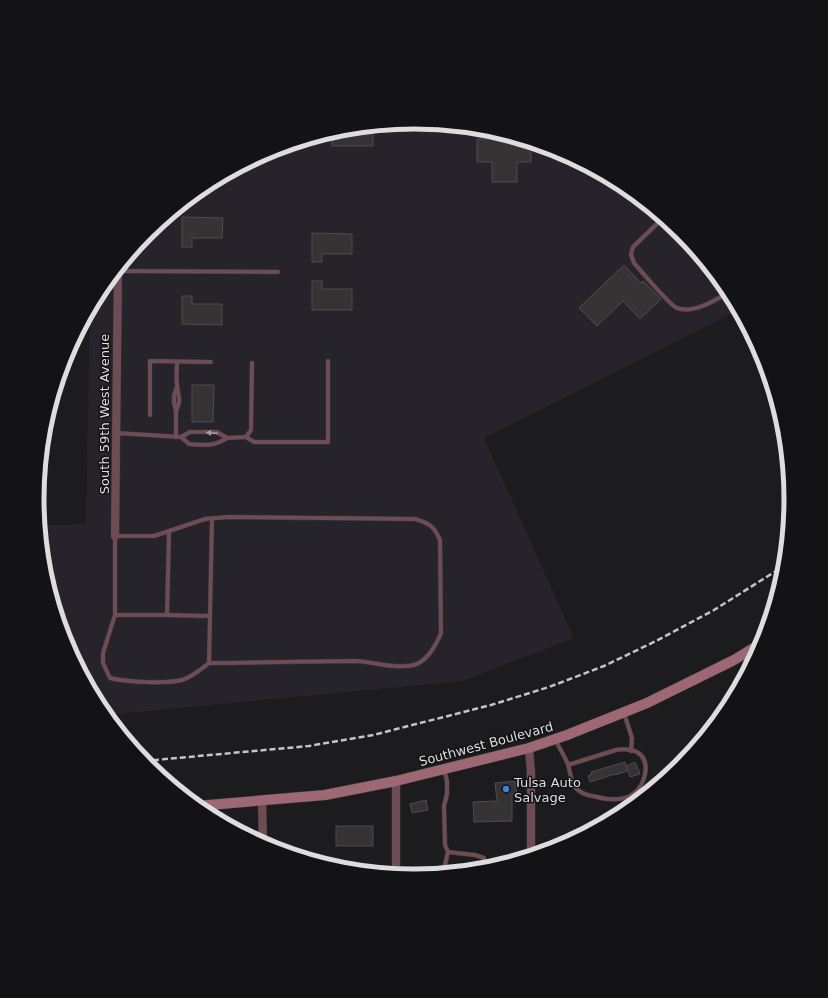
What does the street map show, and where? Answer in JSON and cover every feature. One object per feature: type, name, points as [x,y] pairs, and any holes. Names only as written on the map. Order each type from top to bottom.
[{"type":"street","name":"South 59th West Avenue","points":[[115,536],[118,277]]},
{"type":"street","name":"Southwest Boulevard","points":[[206,805],[325,795],[396,781],[529,748],[624,712],[686,684],[753,648]]},
{"type":"street","points":[[529,748],[531,772],[531,850]]},
{"type":"street","points":[[396,781],[396,868]]},
{"type":"street","points":[[262,801],[263,837]]},
{"type":"lane","points":[[659,222],[633,247],[631,254],[634,263],[675,308],[687,310],[707,305],[723,295]]},
{"type":"lane","points":[[123,270],[278,272]]},
{"type":"lane","points":[[176,362],[179,404],[176,410],[179,437],[189,444],[205,445],[218,444],[227,438],[246,437],[254,442],[328,442],[328,361]]},
{"type":"lane","points":[[150,415],[150,362],[211,362]]},
{"type":"lane","points":[[246,437],[251,430],[252,362]]},
{"type":"lane","points":[[116,433],[179,437],[190,432],[217,432],[227,438]]},
{"type":"lane","points":[[228,517],[407,518],[424,521],[436,530],[440,540],[441,633],[436,646],[425,658],[414,665],[396,666],[357,661],[209,664],[194,674],[181,680],[157,682],[110,678],[103,664],[103,653],[115,615],[115,536],[154,536],[205,519],[228,517]]},
{"type":"lane","points":[[209,664],[212,519]]},
{"type":"lane","points":[[167,615],[168,531]]},
{"type":"lane","points":[[115,615],[210,616]]},
{"type":"lane","points":[[624,712],[632,738],[631,751]]},
{"type":"lane","points":[[555,739],[568,764],[575,788],[584,794],[601,798],[625,798],[633,794],[639,787],[645,773],[644,760],[637,752],[624,749],[568,764]]},
{"type":"lane","points":[[444,769],[447,781],[447,794],[444,806],[444,837],[448,852],[444,867]]},
{"type":"lane","points":[[448,852],[475,854],[484,858],[485,862]]},
{"type":"shaded area","points":[[414,129],[462,132],[486,136],[556,157],[578,167],[620,191],[658,221],[676,237],[708,274],[722,293],[733,313],[484,438],[574,638],[463,681],[113,714],[82,663],[72,641],[57,595],[47,547],[45,525],[86,524],[90,321],[106,293],[136,255],[152,237],[189,205],[208,191],[250,167],[295,149],[342,136],[366,132]]},
{"type":"building","points":[[373,131],[373,146],[332,146],[332,138]]},
{"type":"building","points":[[477,139],[498,139],[531,148],[531,162],[517,162],[517,182],[492,182],[492,162],[477,162]]},
{"type":"building","points":[[182,217],[223,218],[222,238],[192,238],[192,247],[182,247]]},
{"type":"building","points":[[312,233],[352,234],[352,254],[322,254],[322,262],[312,262]]},
{"type":"building","points":[[624,265],[641,283],[643,281],[661,299],[640,319],[623,301],[597,326],[579,308]]},
{"type":"building","points":[[312,281],[322,281],[322,289],[352,289],[352,310],[312,310]]},
{"type":"building","points":[[182,296],[192,296],[192,304],[222,304],[222,325],[182,324]]},
{"type":"building","points":[[192,385],[214,385],[213,422],[192,422]]},
{"type":"building","points":[[625,762],[628,771],[590,782],[588,776],[592,774],[591,772]]},
{"type":"building","points":[[635,762],[640,774],[630,777],[626,766]]},
{"type":"building","points":[[515,781],[517,794],[512,794],[512,821],[474,822],[473,802],[497,801],[495,783]]},
{"type":"building","points":[[426,800],[428,810],[412,813],[410,804]]},
{"type":"building","points":[[336,826],[373,826],[373,846],[336,846]]},
{"type":"railway","points":[[151,760],[309,746],[373,735],[491,705],[549,687],[604,666],[656,641],[714,610],[777,570]]},
{"type":"place","name":"Tulsa Auto Salvage","points":[[506,789]]}]
